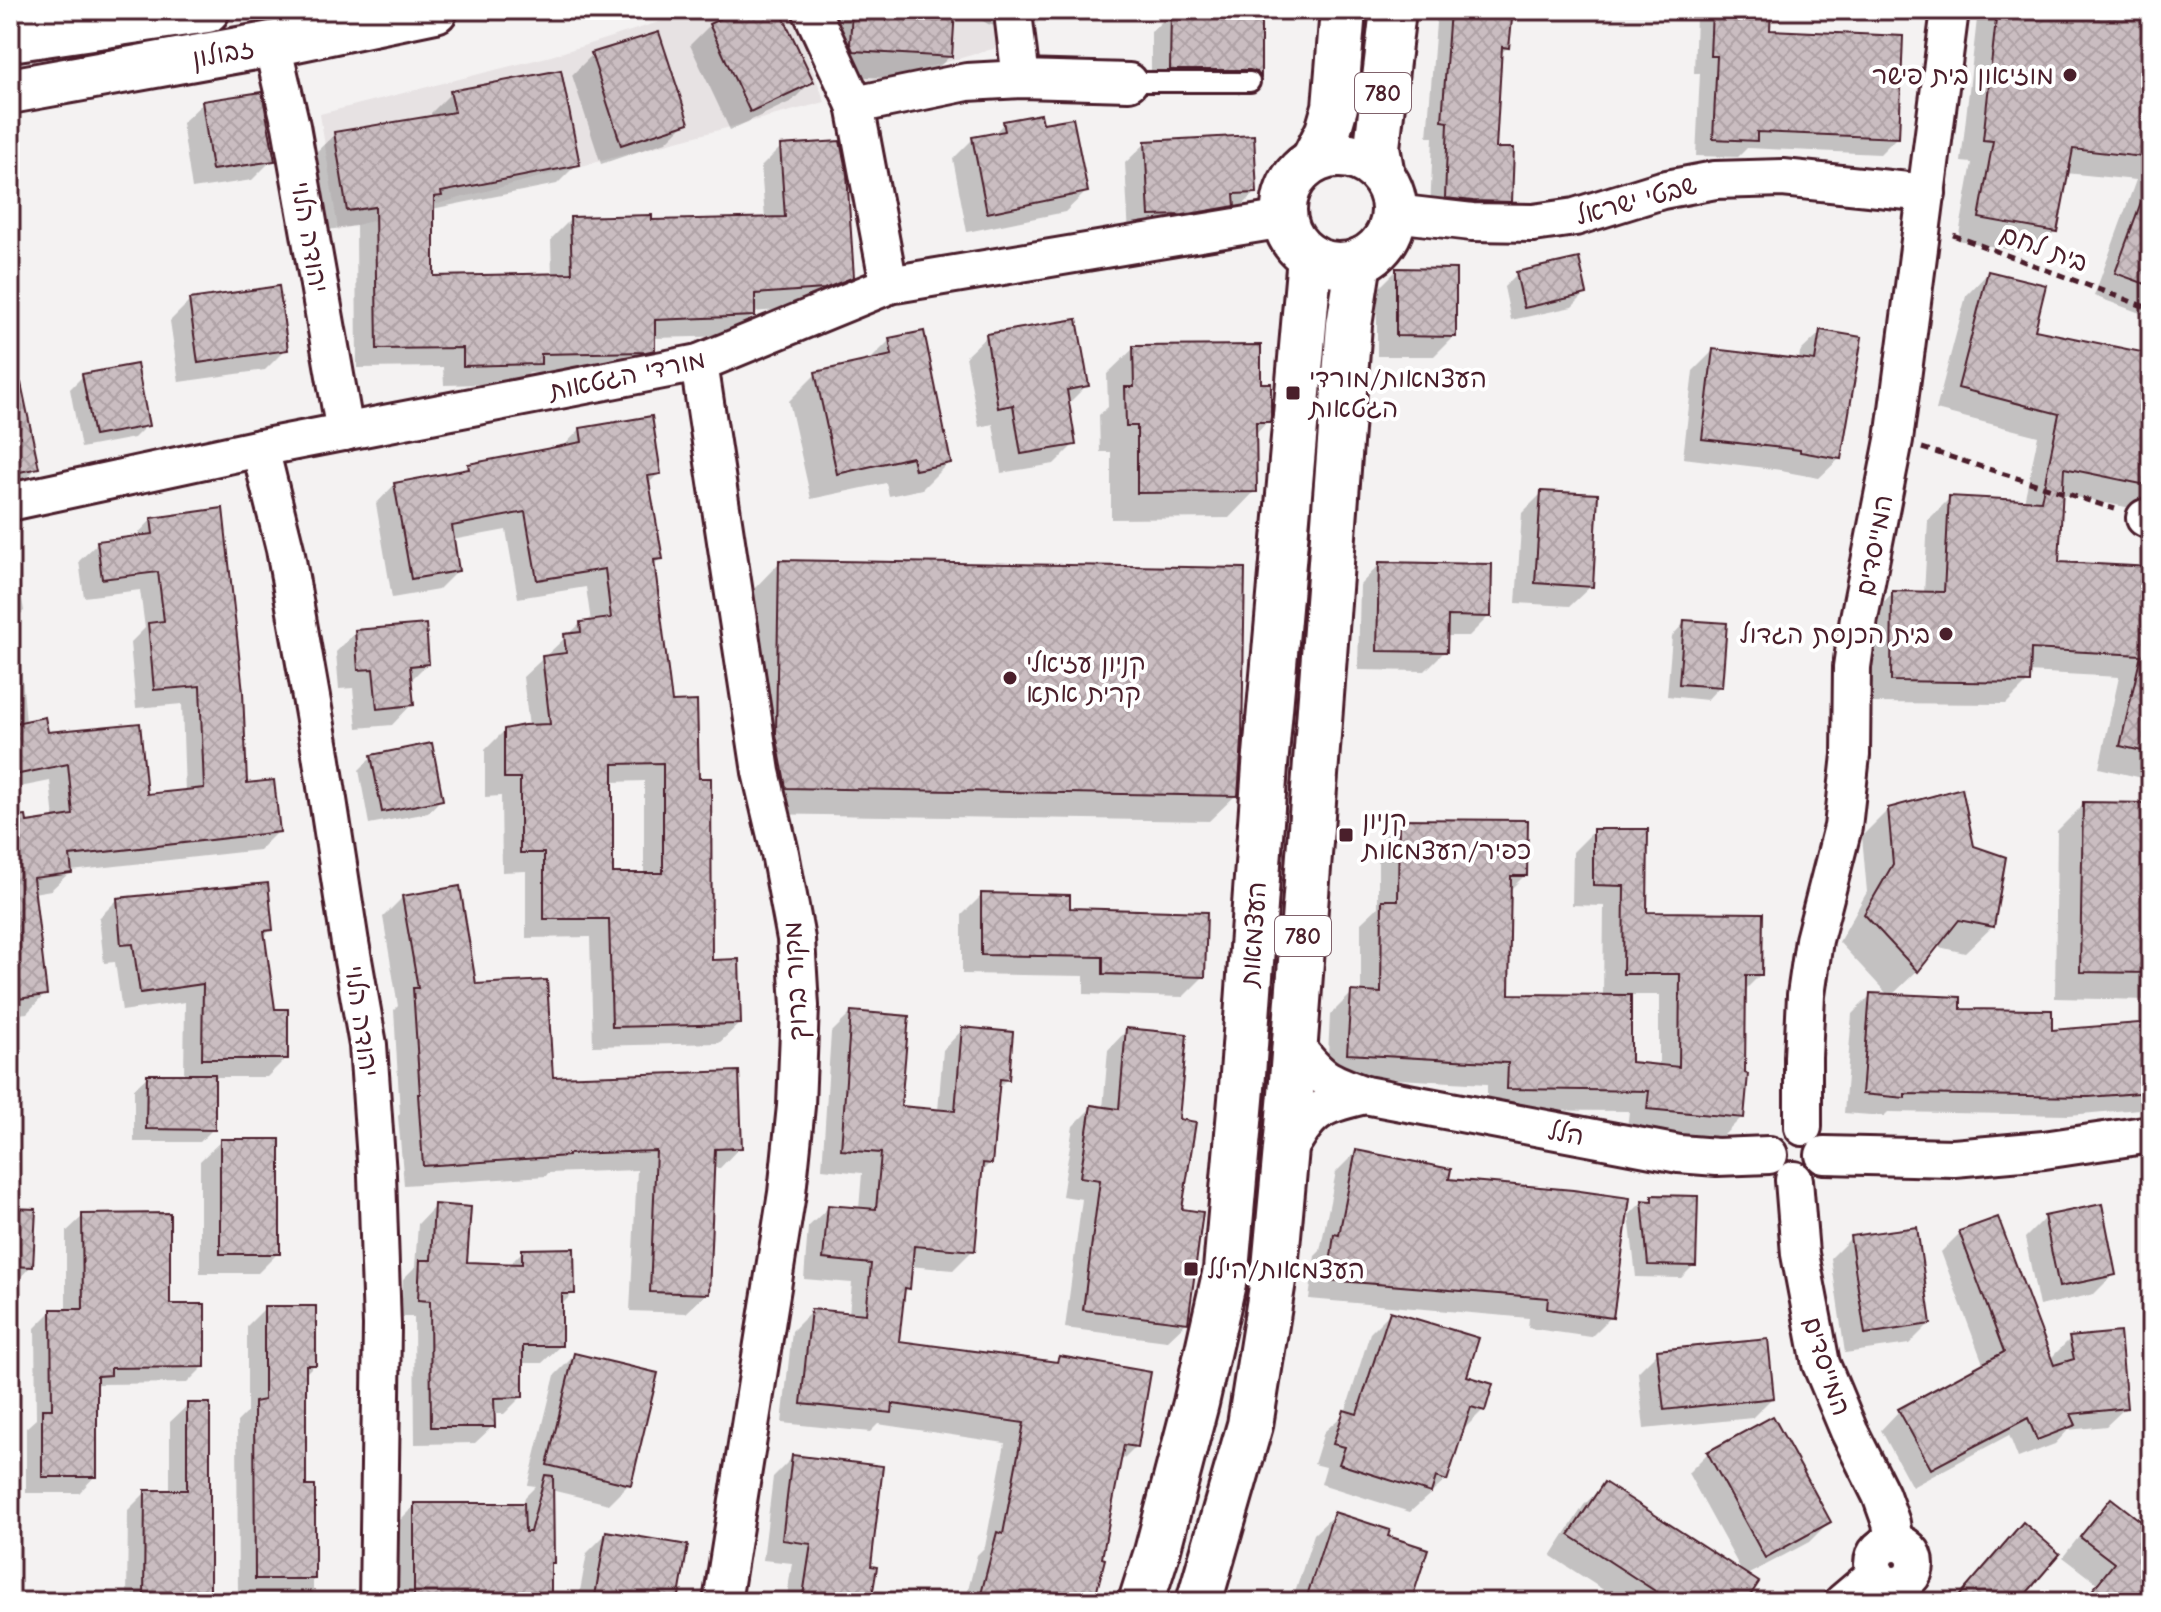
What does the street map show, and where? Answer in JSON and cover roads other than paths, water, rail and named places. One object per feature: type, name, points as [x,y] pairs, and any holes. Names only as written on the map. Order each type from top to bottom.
[{"type":"main road","name":"זבולון","points":[[10,39],[207,10]]},
{"type":"main road","name":"זבולון","points":[[10,91],[272,44],[435,10]]},
{"type":"main road","name":"780","points":[[1313,161],[1328,131],[1335,107],[1343,10]]},
{"type":"main road","name":"780","points":[[1388,194],[1377,147],[1393,10]]},
{"type":"main road","points":[[1328,155],[1359,158],[1373,166],[1388,194],[1391,228],[1373,254],[1359,261],[1343,265],[1326,264],[1310,257],[1288,234],[1284,202],[1289,185],[1299,171],[1328,155]]},
{"type":"main road","name":"העצמאות","points":[[1141,1602],[1196,1403],[1226,1270],[1265,766],[1310,257]]},
{"type":"main road","name":"העצמאות","points":[[1199,1602],[1250,1425],[1275,1268],[1349,325],[1359,261]]},
{"type":"street","points":[[811,10],[855,105],[889,285]]},
{"type":"street","name":"המייסדים","points":[[1813,1141],[1803,1057],[1806,995],[1814,940],[1843,827],[1851,755],[1852,667],[1894,440],[1950,10]]},
{"type":"street","points":[[1014,21],[1021,79]]},
{"type":"street","name":"יהודה הלוי","points":[[272,44],[291,126],[345,432]]},
{"type":"street","points":[[855,105],[967,82],[1021,79],[1129,82]]},
{"type":"street","name":"שבטי ישראל","points":[[1388,194],[1472,222],[1533,223],[1575,217],[1662,190],[1715,180],[1783,178],[1924,208]]},
{"type":"street","name":"מורדי הגטאות","points":[[10,502],[260,448],[699,363],[889,285],[1284,219]]},
{"type":"street","name":"מקור ברוך","points":[[699,363],[761,772],[796,939],[800,1006],[796,1106],[787,1193],[722,1602]]},
{"type":"street","name":"יהודה הלוי","points":[[260,448],[285,549],[368,1045],[377,1175],[382,1326],[378,1602]]},
{"type":"street","name":"הלל","points":[[1294,1044],[1310,1066],[1330,1082],[1365,1095],[1679,1154],[1781,1168]]},
{"type":"street","name":"הלל","points":[[1285,1156],[1308,1118],[1331,1103],[1365,1095]]},
{"type":"street","points":[[1813,1141],[1822,1162],[1814,1174],[1801,1180],[1781,1168],[1773,1139],[1786,1128],[1813,1141],[1954,1158],[2044,1150],[2151,1134]]},
{"type":"street","name":"המייסדים","points":[[1781,1168],[1821,1364],[1891,1523],[1894,1542],[1884,1544],[1873,1559],[1903,1585]]},
{"type":"street","points":[[1843,1602],[1903,1585]]},
{"type":"lane","points":[[1129,82],[1250,82]]},
{"type":"place","name":"מוזיאון בית פישר","points":[[2070,75]]},
{"type":"place","name":"העצמאות/מורדי הגטאות","points":[[1293,393]]},
{"type":"place","name":"בית הכנסת הגדול","points":[[1946,634]]},
{"type":"place","name":"קניון עזיאלי קרית אתא","points":[[1010,678]]},
{"type":"place","name":"קניון כפיר/העצמאות","points":[[1346,835]]},
{"type":"place","name":"העצמאות/הילל","points":[[1191,1269]]}]
